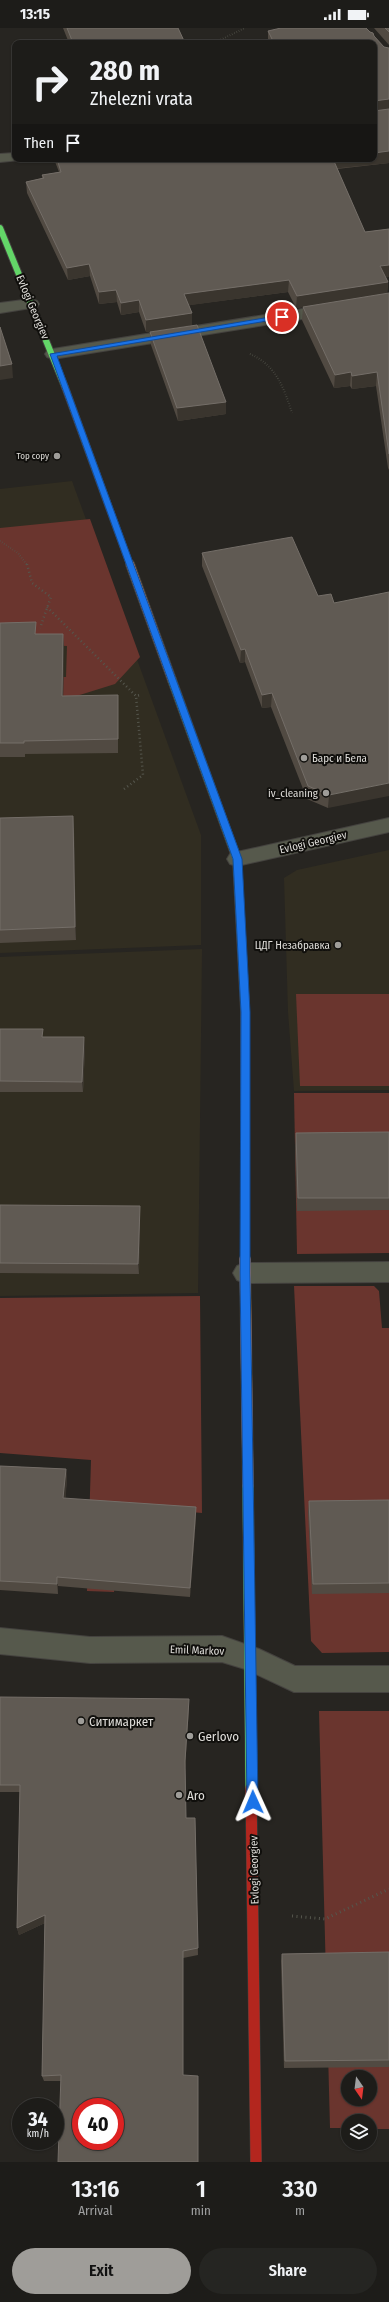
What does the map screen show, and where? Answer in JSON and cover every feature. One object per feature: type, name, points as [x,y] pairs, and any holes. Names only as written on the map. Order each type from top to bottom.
[{"type":"street","points":[[0,158],[12,156]]},
{"type":"street","name":"Evlogi Georgiev","points":[[0,228],[53,354],[237,859],[245,1012],[245,1273],[256,2162]]},
{"type":"street","points":[[53,354],[389,300]]},
{"type":"street","points":[[0,308],[31,304]]},
{"type":"street","name":"Evlogi Georgiev","points":[[237,859],[389,825]]},
{"type":"street","points":[[245,1273],[389,1272]]},
{"type":"street","name":"Emil Markov","points":[[0,1641],[90,1650],[222,1649],[250,1658],[294,1679],[389,1679]]},
{"type":"path","points":[[220,40],[244,28]]},
{"type":"path","points":[[206,329],[221,346],[259,357],[273,368],[292,413]]},
{"type":"path","points":[[0,541],[20,554],[29,564],[32,583],[51,597],[40,628]]},
{"type":"path","points":[[47,607],[136,696],[143,775],[124,788]]},
{"type":"path","points":[[136,696],[174,689]]},
{"type":"path","points":[[254,1913],[325,1919],[389,1889]]},
{"type":"shaded area","points":[[72,481],[201,835],[201,945],[0,953],[0,489]]},
{"type":"shaded area","points":[[90,519],[140,657],[115,684],[38,708],[38,677],[66,677],[67,646],[39,645],[0,636],[0,528]]},
{"type":"shaded area","name":"ЦДГ Незабравка","points":[[389,850],[389,1090],[294,1091],[288,1012],[284,878],[297,870]]},
{"type":"shaded area","points":[[202,949],[198,1293],[0,1296],[0,957]]},
{"type":"shaded area","points":[[296,994],[389,994],[389,1086],[300,1086]]},
{"type":"shaded area","points":[[294,1093],[389,1093],[389,1253],[297,1254]]},
{"type":"shaded area","points":[[294,1286],[374,1286],[379,1291],[382,1328],[389,1328],[389,1652],[322,1653],[311,1641]]},
{"type":"shaded area","points":[[200,1296],[202,1513],[123,1506],[114,1592],[87,1591],[91,1460],[0,1453],[0,1298]]},
{"type":"shaded area","points":[[319,1711],[389,1711],[389,2129],[377,2129],[377,2114],[341,2114],[341,2128],[330,2128]]},
{"type":"building","points":[[67,28],[178,28],[184,40],[72,40]]},
{"type":"building","points":[[281,28],[366,28],[373,33],[384,47],[389,48],[389,99],[377,101],[377,40],[272,40],[268,31]]},
{"type":"building","points":[[389,109],[389,151],[377,153],[377,111]]},
{"type":"building","points":[[58,162],[334,162],[365,232],[389,229],[389,265],[380,266],[388,282],[297,296],[289,280],[184,294],[192,313],[146,320],[139,300],[121,303],[116,290],[99,292],[89,264],[67,268],[26,182],[44,178],[42,175],[61,172]]},
{"type":"building","points":[[389,293],[389,454],[377,372],[352,376],[351,372],[335,375],[303,307]]},
{"type":"building","points":[[197,325],[226,402],[177,408],[150,332]]},
{"type":"building","points":[[0,327],[12,364],[0,366]]},
{"type":"building","points":[[292,537],[318,596],[331,594],[334,603],[389,592],[389,783],[329,795],[308,786],[272,693],[262,695],[245,649],[241,650],[202,553]]},
{"type":"building","points":[[36,622],[35,634],[63,634],[62,696],[118,695],[118,739],[0,743],[0,623]]},
{"type":"building","points":[[73,816],[75,927],[0,930],[0,818]]},
{"type":"building","points":[[0,1029],[43,1029],[42,1037],[84,1037],[82,1082],[0,1081]]},
{"type":"building","points":[[389,1132],[389,1198],[298,1198],[296,1133]]},
{"type":"building","points":[[0,1205],[140,1206],[138,1264],[0,1263]]},
{"type":"building","points":[[0,1466],[66,1469],[63,1498],[196,1507],[190,1588],[57,1577],[57,1584],[0,1581]]},
{"type":"building","points":[[389,1500],[389,1583],[313,1584],[309,1501]]},
{"type":"building","points":[[0,1697],[189,1699],[185,1761],[186,1818],[195,1818],[198,1948],[183,1951],[183,2075],[198,2076],[198,2162],[58,2162],[58,2150],[64,2150],[64,2098],[60,2098],[61,2075],[42,2076],[45,1915],[17,1928],[20,1785],[0,1785]]},
{"type":"building","points":[[389,1952],[389,2060],[285,2061],[282,1954]]},
{"type":"traffic: fast","points":[[0,228],[65,387]]},
{"type":"traffic: fast","points":[[172,680],[237,859],[245,1010]]},
{"type":"traffic: fast","points":[[248,1486],[251,1788]]},
{"type":"traffic: slow","points":[[65,387],[172,680]]},
{"type":"traffic: slow","points":[[245,1242],[248,1486]]},
{"type":"traffic: jam","points":[[245,1010],[245,1242]]},
{"type":"traffic: jam","points":[[251,1788],[256,2162]]},
{"type":"place","name":"Top copy","points":[[57,456]]},
{"type":"place","name":"Барс и Бела","points":[[304,758]]},
{"type":"place","name":"iv_cleaning","points":[[326,793]]},
{"type":"place","name":"ЦДГ Незабравка","points":[[338,945]]},
{"type":"place","name":"Ситимаркет","points":[[81,1721]]},
{"type":"place","name":"Gerlovo","points":[[190,1736]]},
{"type":"place","name":"Aro","points":[[179,1795]]},
{"type":"route","points":[[253,1802],[245,1273],[245,1012],[237,859],[53,354],[282,317]]}]
